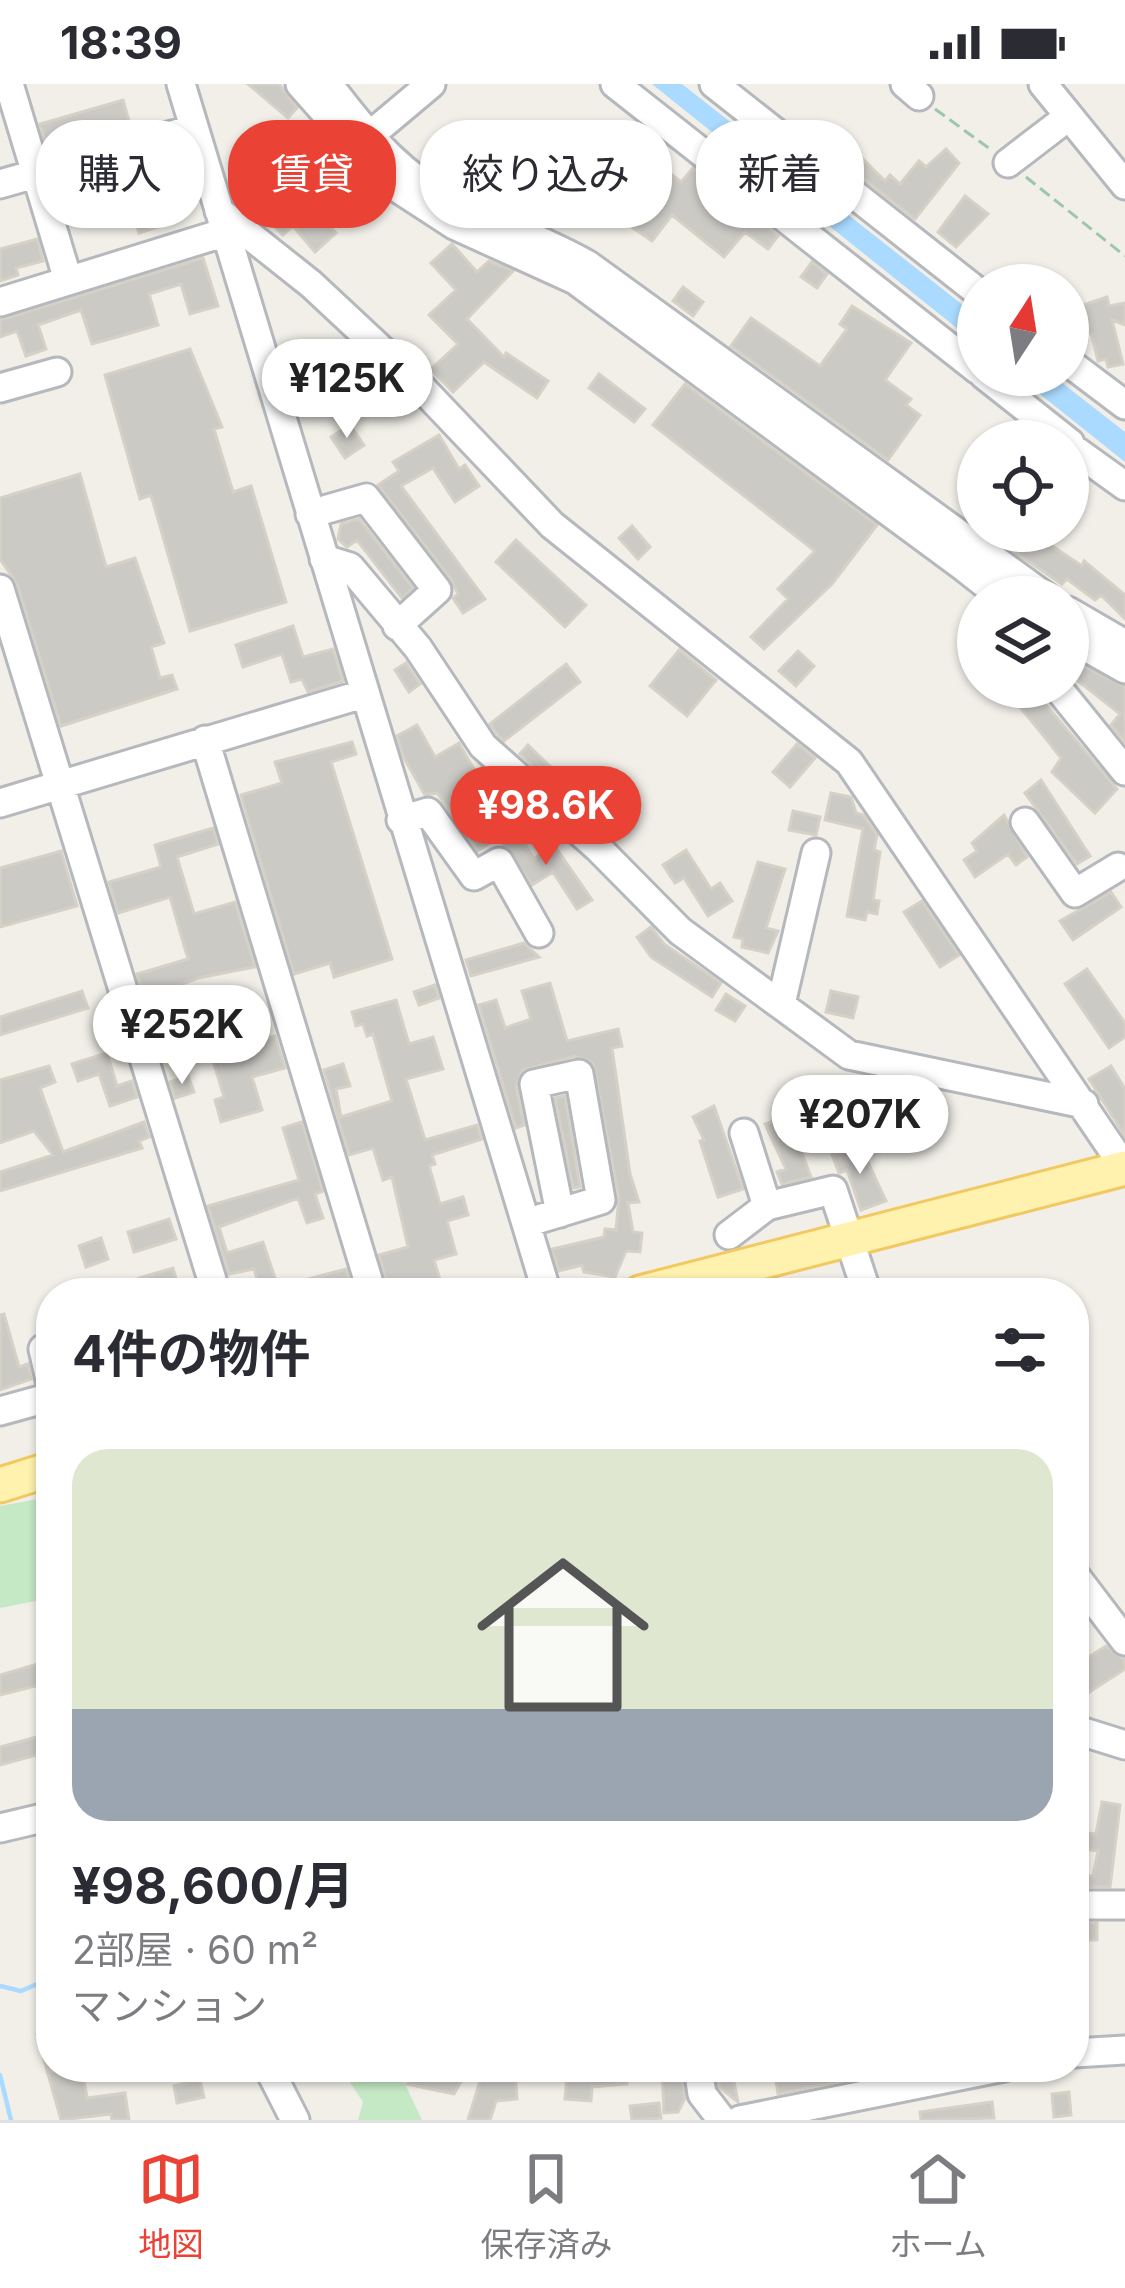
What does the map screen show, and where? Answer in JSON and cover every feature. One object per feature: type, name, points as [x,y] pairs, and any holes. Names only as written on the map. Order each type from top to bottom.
[{"type":"main road","points":[[721,1278],[850,1238],[1125,1168]]},
{"type":"main road","points":[[0,1485],[36,1477]]},
{"type":"street","points":[[0,184],[36,172],[9,84]]},
{"type":"street","points":[[181,84],[191,120]]},
{"type":"street","points":[[300,84],[338,120]]},
{"type":"street","points":[[328,84],[349,120]]},
{"type":"street","points":[[388,120],[430,84]]},
{"type":"street","points":[[615,84],[957,354]]},
{"type":"street","points":[[714,84],[957,275]]},
{"type":"street","points":[[1043,84],[1125,185]]},
{"type":"street","points":[[1008,163],[1069,117]]},
{"type":"street","points":[[204,162],[542,1278]]},
{"type":"street","points":[[396,166],[434,192],[534,234],[587,265],[888,477],[957,535]]},
{"type":"street","points":[[0,302],[222,221]]},
{"type":"street","points":[[222,221],[311,284],[416,382],[552,525],[849,762],[1125,1168]]},
{"type":"street","points":[[53,228],[68,280]]},
{"type":"street","points":[[0,388],[57,372]]},
{"type":"street","points":[[1089,378],[1125,406]]},
{"type":"street","points":[[1010,396],[1039,420]]},
{"type":"street","points":[[1089,459],[1125,486]]},
{"type":"street","points":[[310,514],[365,497],[418,564],[437,590],[397,626]]},
{"type":"street","points":[[978,552],[1014,576]]},
{"type":"street","points":[[324,559],[350,567],[418,648],[483,746],[599,849],[680,931],[849,1055],[1084,1104]]},
{"type":"street","points":[[0,590],[211,1278]]},
{"type":"street","points":[[1089,623],[1125,644]]},
{"type":"street","points":[[1089,649],[1125,669]]},
{"type":"street","points":[[0,803],[363,694]]},
{"type":"street","points":[[1074,708],[1125,771]]},
{"type":"street","points":[[205,740],[367,1278]]},
{"type":"street","points":[[401,820],[428,812],[474,876],[499,862],[539,933]]},
{"type":"street","points":[[1025,822],[1076,893],[1123,867]]},
{"type":"street","points":[[782,1004],[816,853]]},
{"type":"street","points":[[526,1223],[560,1214],[601,1200],[579,1074],[534,1084],[560,1214]]},
{"type":"street","points":[[744,1133],[767,1206]]},
{"type":"street","points":[[729,1235],[767,1206],[833,1190],[863,1278]]},
{"type":"street","points":[[0,1411],[36,1401]]},
{"type":"street","points":[[1089,1594],[1125,1641]]},
{"type":"street","points":[[1089,1734],[1125,1745]]},
{"type":"street","points":[[0,1828],[36,1820]]},
{"type":"street","points":[[1089,1905],[1125,1905]]},
{"type":"street","points":[[1089,2052],[1125,2050]]},
{"type":"street","points":[[276,2082],[296,2120]]},
{"type":"street","points":[[700,2082],[702,2094],[722,2120]]},
{"type":"street","points":[[740,2120],[929,2082]]},
{"type":"green space","points":[[36,1499],[36,1601],[0,1608],[0,1506]]},
{"type":"green space","points":[[350,2082],[404,2082],[422,2120],[358,2120],[363,2102]]},
{"type":"water","points":[[652,84],[682,84],[728,120],[697,120]]},
{"type":"water","points":[[864,227],[957,300],[957,328],[832,228]]},
{"type":"water","points":[[1042,396],[1079,396],[1125,432],[1125,462],[1089,433],[1089,420],[1072,420]]},
{"type":"building","points":[[248,84],[279,84],[297,108],[288,118]]},
{"type":"building","points":[[123,100],[129,120],[54,120]]},
{"type":"building","points":[[946,149],[959,163],[915,219],[864,179],[864,160],[885,181],[890,175],[900,184],[919,161],[926,167]]},
{"type":"building","points":[[693,168],[696,170],[696,228],[768,228],[778,236],[768,249],[745,232],[724,257],[672,215],[672,175],[681,182]]},
{"type":"building","points":[[965,196],[988,214],[956,247],[938,232]]},
{"type":"building","points":[[295,228],[331,228],[336,233],[315,252]]},
{"type":"building","points":[[633,228],[662,228],[652,241]]},
{"type":"building","points":[[37,239],[43,261],[16,268],[18,275],[0,281],[0,249]]},
{"type":"building","points":[[452,244],[477,272],[489,261],[513,271],[467,319],[504,357],[506,353],[548,381],[537,398],[484,362],[453,392],[431,369],[458,344],[429,315],[456,290],[431,263]]},
{"type":"building","points":[[203,258],[218,306],[190,314],[181,284],[149,294],[158,325],[92,344],[81,310],[38,325],[46,349],[26,356],[17,331],[0,337],[0,320]]},
{"type":"building","points":[[812,262],[827,274],[817,288],[801,277]]},
{"type":"building","points":[[683,287],[703,302],[693,316],[673,301]]},
{"type":"building","points":[[1107,297],[1109,306],[1125,303],[1125,325],[1112,320],[1123,364],[1108,367],[1106,359],[1098,361],[1089,333],[1089,303]]},
{"type":"building","points":[[852,306],[911,343],[885,380],[911,399],[906,405],[920,415],[888,460],[731,346],[751,318],[820,366],[847,329],[840,324]]},
{"type":"building","points":[[190,349],[222,427],[214,429],[233,492],[251,486],[286,602],[190,631],[151,495],[140,499],[105,375]]},
{"type":"building","points":[[301,350],[330,407],[309,414],[297,402],[283,356]]},
{"type":"building","points":[[599,374],[645,409],[634,422],[589,388]]},
{"type":"building","points":[[685,384],[877,525],[832,584],[764,649],[751,637],[788,599],[778,589],[815,551],[653,425]]},
{"type":"building","points":[[350,425],[364,445],[345,458],[331,437]]},
{"type":"building","points":[[439,435],[459,469],[465,465],[479,486],[455,502],[433,468],[401,486],[485,599],[463,613],[453,598],[458,594],[451,579],[378,485],[399,471],[393,462]]},
{"type":"building","points":[[80,474],[106,567],[135,558],[164,643],[151,647],[160,678],[172,675],[177,689],[61,726],[17,584],[0,559],[0,498]]},
{"type":"building","points":[[359,519],[413,588],[402,598],[357,540],[347,547],[338,539],[341,524]]},
{"type":"building","points":[[632,526],[650,547],[638,559],[619,538]]},
{"type":"building","points":[[516,540],[586,605],[565,627],[496,562]]},
{"type":"building","points":[[1061,552],[1082,566],[1084,561],[1125,595],[1125,619],[1101,595],[1095,600],[1089,596],[1089,576],[1050,576],[1016,553]]},
{"type":"building","points":[[293,626],[303,657],[333,649],[343,681],[308,692],[302,679],[291,682],[282,654],[243,667],[236,645]]},
{"type":"building","points":[[679,650],[716,680],[687,716],[650,686]]},
{"type":"building","points":[[798,651],[814,666],[796,686],[779,671]]},
{"type":"building","points":[[406,663],[420,684],[409,692],[395,670]]},
{"type":"building","points":[[566,664],[580,682],[504,741],[490,724]]},
{"type":"building","points":[[1089,669],[1125,687],[1125,742],[1111,725],[1120,714],[1089,690]]},
{"type":"building","points":[[1020,708],[1049,708],[1117,789],[1095,813],[1052,772],[1061,758]]},
{"type":"building","points":[[417,725],[435,757],[459,743],[475,771],[462,779],[480,805],[471,810],[491,842],[478,851],[437,793],[425,795],[404,758],[397,736]]},
{"type":"building","points":[[352,742],[356,754],[331,762],[392,959],[334,977],[330,963],[294,974],[241,795],[282,783],[275,762]]},
{"type":"building","points":[[797,744],[815,758],[790,787],[773,772]]},
{"type":"building","points":[[528,745],[557,773],[549,781],[520,754]]},
{"type":"building","points":[[1041,780],[1090,856],[1077,864],[1025,793]]},
{"type":"building","points":[[831,793],[851,797],[856,813],[863,815],[877,835],[874,850],[880,852],[873,900],[879,901],[877,914],[867,912],[865,920],[847,916],[863,829],[825,820]]},
{"type":"building","points":[[793,811],[820,817],[816,835],[789,830]]},
{"type":"building","points":[[1004,815],[1027,857],[1016,865],[1008,854],[975,877],[964,860],[977,851],[972,843]]},
{"type":"building","points":[[213,828],[218,844],[177,857],[194,914],[235,902],[255,967],[198,978],[174,987],[176,994],[145,1001],[137,974],[188,959],[170,897],[118,913],[109,882],[161,867],[155,845]]},
{"type":"building","points":[[517,831],[534,859],[554,845],[592,900],[577,909],[553,872],[532,885],[501,841]]},
{"type":"building","points":[[686,850],[711,889],[720,883],[732,901],[708,916],[684,878],[675,883],[663,865]]},
{"type":"building","points":[[61,851],[77,906],[0,927],[0,868]]},
{"type":"building","points":[[758,862],[785,869],[766,928],[778,931],[768,953],[742,947],[743,939],[734,937]]},
{"type":"building","points":[[1111,892],[1121,907],[1073,940],[1060,921]]},
{"type":"building","points":[[922,901],[959,955],[940,967],[904,912]]},
{"type":"building","points":[[651,927],[664,944],[721,983],[712,997],[651,957],[637,937]]},
{"type":"building","points":[[524,943],[539,957],[471,976],[466,960]]},
{"type":"building","points":[[1087,969],[1125,1023],[1125,1037],[1109,1048],[1065,984]]},
{"type":"building","points":[[550,983],[567,1041],[618,1029],[622,1046],[612,1048],[630,1174],[639,1202],[628,1203],[633,1232],[642,1233],[640,1252],[626,1251],[615,1277],[584,1272],[582,1265],[559,1271],[552,1249],[604,1237],[605,1229],[616,1230],[619,1197],[593,1063],[575,1056],[523,1070],[516,1086],[524,1125],[516,1128],[479,1005],[496,1000],[505,1028],[531,1019],[522,991]]},
{"type":"building","points":[[435,985],[439,998],[419,1005],[414,992]]},
{"type":"building","points":[[82,991],[88,1008],[0,1035],[0,1017]]},
{"type":"building","points":[[831,991],[858,997],[853,1018],[826,1012]]},
{"type":"building","points":[[726,994],[745,1006],[735,1021],[716,1010]]},
{"type":"building","points":[[396,1000],[409,1044],[433,1037],[443,1069],[406,1079],[425,1140],[477,1125],[482,1139],[432,1155],[435,1164],[429,1166],[440,1204],[463,1197],[468,1215],[447,1221],[456,1254],[434,1260],[439,1278],[386,1278],[379,1255],[408,1247],[392,1177],[383,1180],[373,1148],[349,1155],[324,1070],[343,1064],[350,1086],[336,1089],[341,1117],[392,1101],[373,1034],[367,1036],[363,1024],[356,1026],[352,1012]]},
{"type":"building","points":[[275,1036],[285,1068],[252,1077],[262,1110],[221,1122],[215,1100],[224,1097],[211,1054]]},
{"type":"building","points":[[107,1053],[117,1086],[132,1081],[137,1097],[110,1106],[99,1074],[78,1081],[72,1064]]},
{"type":"building","points":[[49,1066],[55,1082],[40,1088],[63,1152],[144,1122],[149,1137],[139,1141],[142,1148],[0,1191],[0,1172],[53,1155],[34,1131],[0,1143],[0,1080]]},
{"type":"building","points":[[1111,1066],[1125,1089],[1125,1136],[1089,1079]]},
{"type":"building","points":[[188,1076],[194,1092],[175,1098],[170,1082]]},
{"type":"building","points":[[565,1096],[580,1187],[573,1188],[555,1098]]},
{"type":"building","points":[[714,1106],[743,1189],[718,1197],[700,1141],[704,1140],[693,1117]]},
{"type":"building","points":[[788,1116],[811,1177],[782,1184],[777,1172],[786,1169],[765,1124]]},
{"type":"building","points":[[302,1122],[323,1191],[315,1194],[323,1218],[307,1223],[298,1198],[219,1227],[227,1253],[263,1242],[275,1278],[257,1278],[254,1269],[229,1274],[208,1206],[299,1180],[283,1128]]},
{"type":"building","points":[[860,1145],[886,1201],[861,1210],[847,1170],[839,1173],[832,1155]]},
{"type":"building","points":[[169,1219],[176,1239],[134,1252],[128,1232]]},
{"type":"building","points":[[101,1238],[108,1259],[86,1267],[79,1246]]},
{"type":"building","points":[[173,1268],[176,1278],[139,1278]]},
{"type":"building","points":[[346,1269],[349,1278],[312,1278]]},
{"type":"building","points":[[4,1314],[19,1367],[28,1364],[31,1379],[0,1390],[0,1315]]},
{"type":"building","points":[[1106,1646],[1124,1659],[1125,1669],[1089,1692],[1089,1657]]},
{"type":"building","points":[[36,1664],[36,1686],[0,1695],[0,1675]]},
{"type":"building","points":[[36,1737],[36,1755],[0,1765],[0,1747]]},
{"type":"building","points":[[1102,1802],[1120,1805],[1110,1887],[1089,1887],[1098,1851],[1089,1850],[1089,1833],[1096,1834]]},
{"type":"building","points":[[1089,1923],[1097,1923],[1097,1940],[1089,1940]]},
{"type":"building","points":[[50,2082],[84,2082],[87,2098],[125,2093],[129,2120],[112,2120],[111,2114],[61,2120]]},
{"type":"building","points":[[200,2082],[204,2097],[177,2103],[174,2086]]},
{"type":"building","points":[[407,2082],[461,2082],[454,2094]]},
{"type":"building","points":[[480,2082],[516,2082],[517,2099],[496,2101],[490,2120],[468,2120]]},
{"type":"building","points":[[567,2082],[627,2082],[592,2087],[591,2101],[565,2099]]},
{"type":"building","points":[[663,2082],[682,2082],[685,2098],[678,2112],[664,2113]]},
{"type":"building","points":[[718,2082],[734,2082],[738,2102]]},
{"type":"building","points":[[776,2082],[837,2082],[778,2094]]},
{"type":"building","points":[[1069,2092],[1071,2115],[1054,2117],[1052,2094]]},
{"type":"building","points":[[992,2102],[994,2118],[921,2120],[920,2112]]},
{"type":"building","points":[[659,2103],[661,2118],[632,2120],[630,2106]]},
{"type":"waterway","points":[[0,1986],[21,1991],[36,1984]]},
{"type":"waterway","points":[[0,2075],[11,2120]]}]
